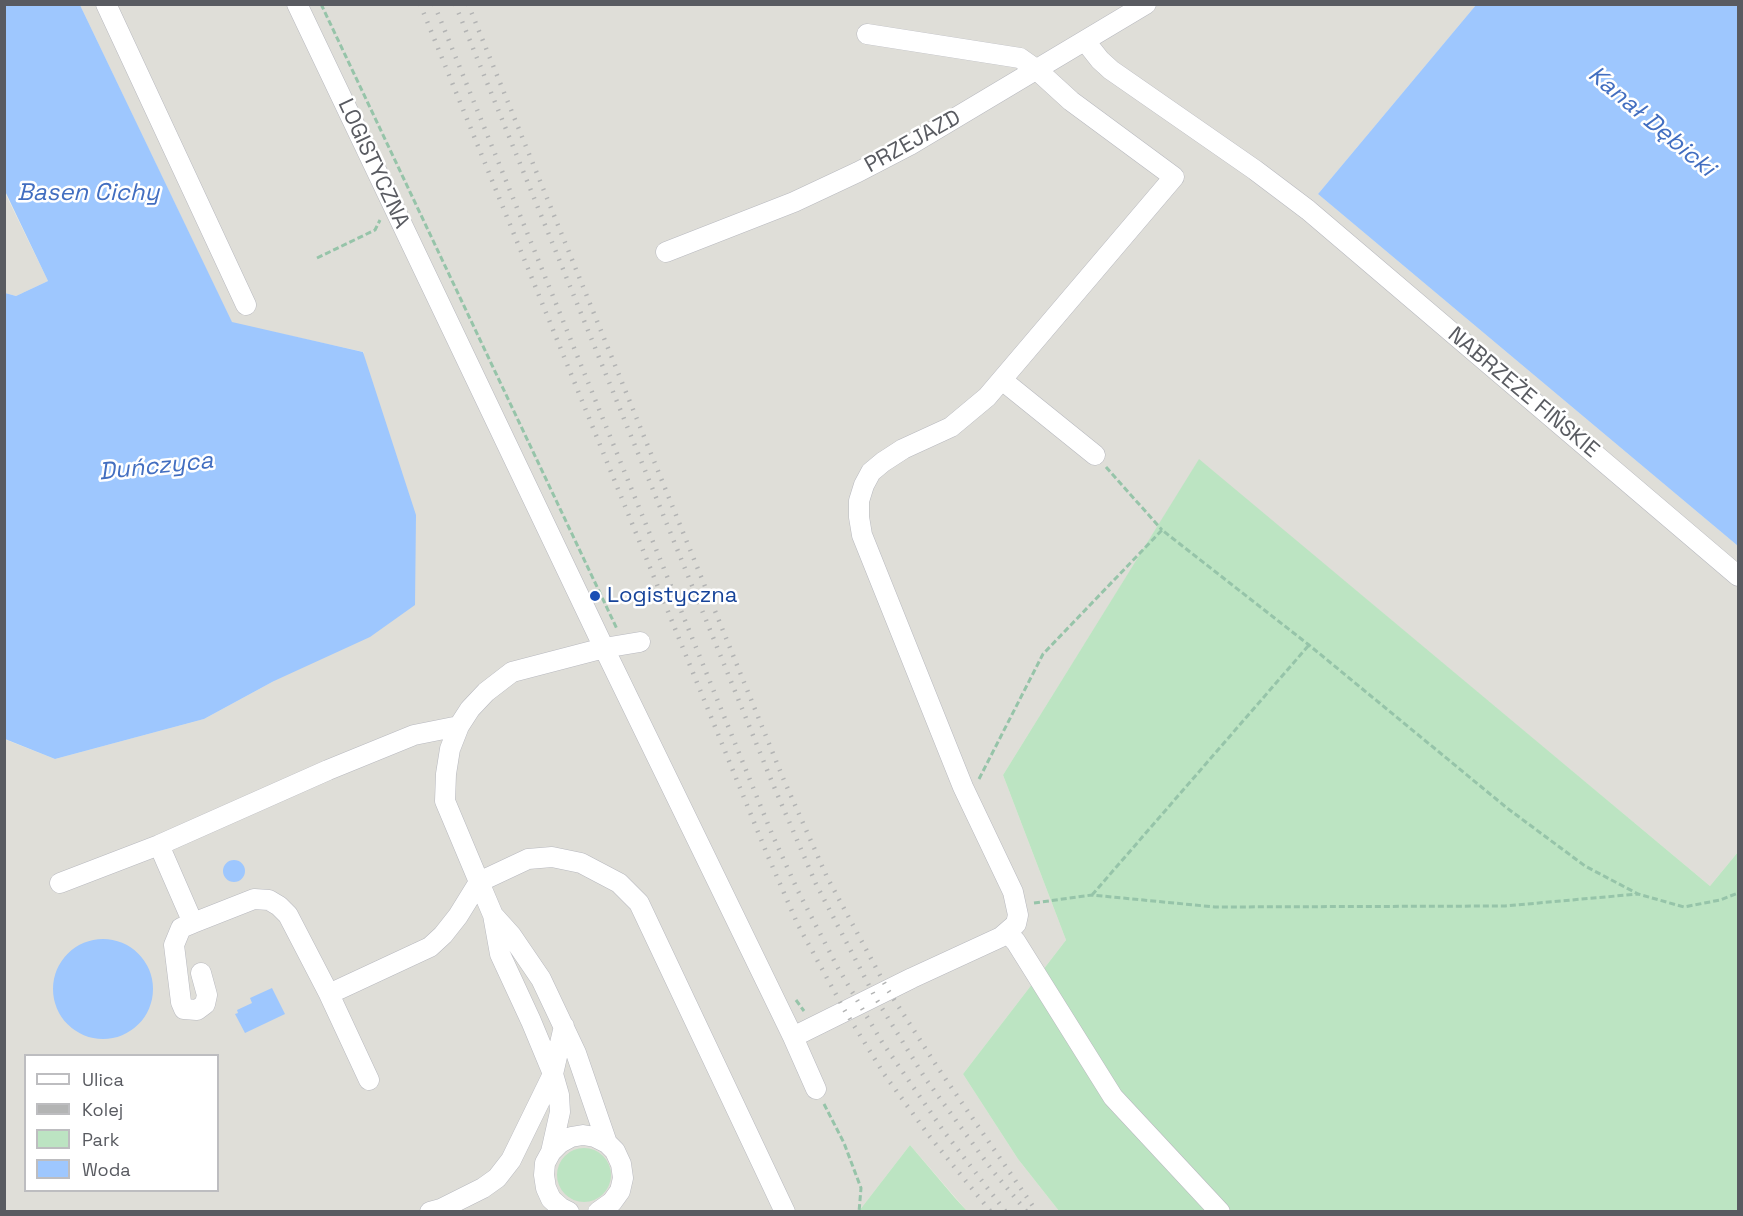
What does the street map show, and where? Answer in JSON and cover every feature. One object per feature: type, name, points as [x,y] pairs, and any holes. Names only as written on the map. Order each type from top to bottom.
[{"type":"street","points":[[106,4],[246,305]]},
{"type":"street","name":"LOGISTYCZNA","points":[[297,4],[622,644],[816,1089]]},
{"type":"street","name":"PRZEJAZD","points":[[666,252],[794,202],[858,172],[910,145],[1146,4]]},
{"type":"street","points":[[793,1036],[1008,933],[1016,924],[1018,915],[1013,892],[968,799],[873,566],[862,535],[859,517],[859,501],[864,485],[871,472],[883,462],[903,449],[951,427],[987,397],[1174,177],[1071,100],[1020,58],[867,34]]},
{"type":"street","name":"NABRZEŻE FIŃSKIE","points":[[1085,41],[1111,70],[1255,170],[1308,210],[1738,576]]},
{"type":"street","points":[[1002,380],[1095,455]]},
{"type":"street","points":[[607,1143],[576,1053],[564,1026],[541,979],[494,915],[445,801],[450,749],[459,726],[470,709],[486,692],[512,672],[622,644]]},
{"type":"street","points":[[60,883],[159,845],[328,770],[414,735],[459,726]]},
{"type":"street","points":[[159,845],[193,923]]},
{"type":"street","points":[[329,994],[430,947],[458,916],[479,882],[528,860],[552,857],[581,862],[609,876],[630,892],[639,903],[785,1212]]},
{"type":"street","points":[[201,973],[207,995],[205,1004],[197,1010],[184,1009],[181,1002],[174,945],[181,928],[254,899],[268,900],[279,906],[288,915],[329,994],[369,1080]]},
{"type":"street","points":[[494,915],[500,954],[553,1074],[559,1095],[560,1112],[551,1152],[545,1163],[544,1175],[551,1199],[569,1212]]},
{"type":"street","points":[[1008,933],[1016,942],[1097,1076],[1113,1097],[1220,1212]]},
{"type":"street","points":[[430,1212],[441,1209],[483,1188],[496,1178],[511,1160],[553,1074],[564,1026]]},
{"type":"street","points":[[551,1152],[565,1140],[583,1135],[595,1137],[607,1143],[615,1152],[621,1164],[623,1178],[620,1191],[612,1202],[600,1211]]},
{"type":"path","points":[[321,4],[535,454],[622,644]]},
{"type":"path","points":[[317,258],[375,230],[381,219]]},
{"type":"path","points":[[1095,455],[1162,530],[1309,645],[1507,808],[1585,866],[1638,894],[1684,907],[1720,900],[1738,893]]},
{"type":"path","points":[[968,799],[1043,654],[1162,530]]},
{"type":"path","points":[[1092,896],[1309,645]]},
{"type":"path","points":[[1017,906],[1092,896],[1215,907],[1505,906],[1638,894]]},
{"type":"path","points":[[816,1089],[844,1143],[861,1188],[859,1212]]},
{"type":"shaded area","points":[[80,5],[1476,5],[1318,194],[1738,546],[1738,852],[1710,886],[1199,460],[1003,775],[1066,940],[963,1074],[1018,1159],[1059,1211],[967,1211],[910,1145],[859,1211],[5,1211],[4,739],[55,759],[204,719],[274,681],[364,352],[232,323]]},
{"type":"shaded area","points":[[4,191],[48,281],[16,296],[5,293]]},
{"type":"green space","points":[[1199,459],[1710,886],[1738,852],[1738,1211],[1059,1211],[1018,1159],[963,1074],[1066,940],[1003,775]]},
{"type":"green space","points":[[910,1145],[955,1198],[967,1211],[859,1211]]},
{"type":"green space","points":[[579,1148],[589,1148],[599,1152],[607,1160],[611,1175],[607,1190],[599,1198],[589,1202],[579,1202],[569,1198],[561,1190],[557,1180],[557,1170],[561,1160],[569,1152]]},
{"type":"water","points":[[5,4],[80,5],[232,322],[363,352],[416,515],[415,605],[370,637],[274,681],[204,719],[55,759],[5,739],[5,293],[16,296],[48,281],[5,191]]},
{"type":"water","name":"Kanał Dębicki","points":[[1476,5],[1738,5],[1738,546],[1318,194]]},
{"type":"water","points":[[230,860],[238,860],[245,867],[245,875],[238,882],[230,882],[223,875],[223,867]]},
{"type":"water","points":[[103,939],[131,947],[145,961],[153,989],[145,1017],[131,1031],[103,1039],[75,1031],[61,1017],[53,989],[61,961],[75,947]]},
{"type":"water","points":[[272,988],[285,1014],[245,1033],[235,1014],[238,1013],[237,1010],[252,1003],[250,998]]},
{"type":"railway","points":[[420,4],[798,925],[845,1011],[884,1074],[930,1137],[991,1212]]},
{"type":"railway","points":[[434,4],[772,834],[798,891],[838,968],[882,1042],[945,1133],[1006,1212]]},
{"type":"railway","points":[[455,4],[772,782],[816,884],[875,997],[925,1078],[992,1170],[1027,1212]]},
{"type":"railway","points":[[468,4],[783,778],[827,877],[888,990],[938,1068],[1037,1212]]},
{"type":"place","name":"Logistyczna","points":[[595,596]]},
{"type":"water label","name":"Basen Cichy","points":[[88,193]]},
{"type":"water label","name":"Duńczyca","points":[[156,467]]}]
